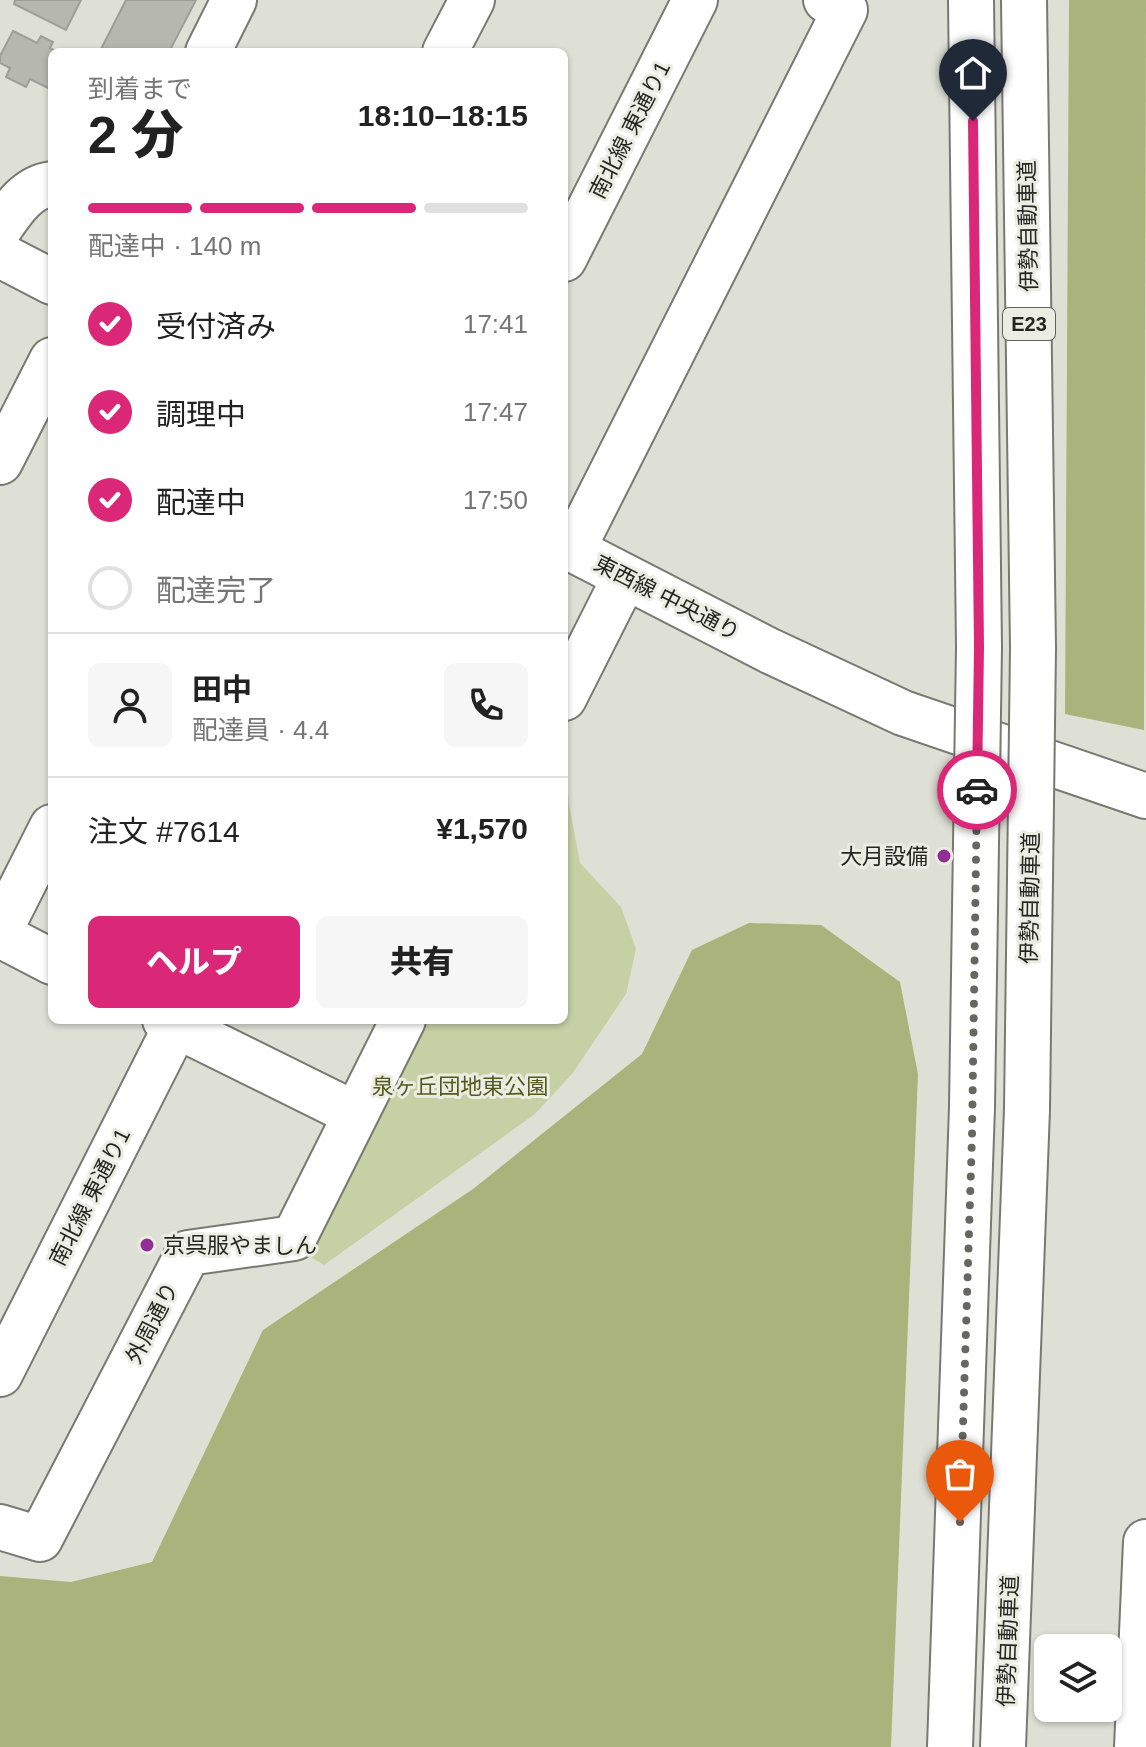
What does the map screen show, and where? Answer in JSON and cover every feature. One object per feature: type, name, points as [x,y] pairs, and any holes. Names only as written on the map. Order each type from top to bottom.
[{"type":"main road","points":[[210,48],[234,0]]},
{"type":"main road","points":[[447,48],[472,0]]},
{"type":"main road","name":"南北線 東通り1","points":[[568,251],[695,0]]},
{"type":"main road","name":"E23","points":[[950,1747],[972,1107],[979,647],[971,0]]},
{"type":"main road","name":"伊勢自動車道","points":[[1003,1747],[1027,1109],[1033,648],[1024,0]]},
{"type":"main road","points":[[568,547],[836,5]]},
{"type":"main road","points":[[0,228],[26,195],[41,185],[48,184]]},
{"type":"main road","points":[[0,255],[48,280]]},
{"type":"main road","points":[[0,462],[48,368]]},
{"type":"main road","name":"東西線 中央通り","points":[[568,547],[770,651],[903,713],[1146,796]]},
{"type":"main road","points":[[568,690],[625,577]]},
{"type":"main road","points":[[48,835],[0,932],[48,960]]},
{"type":"main road","name":"南北線 東通り1","points":[[0,1374],[173,1024]]},
{"type":"main road","points":[[178,1024],[355,1114]]},
{"type":"main road","name":"外周通り","points":[[0,1527],[40,1539],[188,1253],[294,1238],[401,1024]]},
{"type":"main road","points":[[1137,1747],[1146,1542]]},
{"type":"green space","points":[[1069,0],[1146,0],[1144,730],[1065,714]]},
{"type":"green space","name":"泉ヶ丘団地東公園","points":[[568,793],[580,863],[621,907],[636,949],[626,994],[572,1074],[535,1114],[324,1265],[303,1252],[418,1024],[568,1024]]},
{"type":"green space","points":[[749,923],[821,925],[900,982],[918,1074],[891,1747],[0,1747],[0,1576],[71,1582],[152,1562],[263,1330],[473,1189],[642,1054],[692,950]]},
{"type":"building","points":[[15,0],[81,0],[66,30],[14,4]]},
{"type":"building","points":[[126,0],[196,0],[171,48],[102,48]]},
{"type":"building","points":[[13,31],[37,43],[41,36],[53,42],[48,48],[48,88],[30,79],[26,87],[6,77],[10,68],[0,63],[0,56]]},
{"type":"way so far","points":[[960,1522],[972,1136],[977,790]]},
{"type":"place","name":"大月設備","points":[[944,856]]},
{"type":"place","name":"京呉服やましん","points":[[147,1245]]},
{"type":"route","points":[[973,121],[979,647],[977,790]]}]
